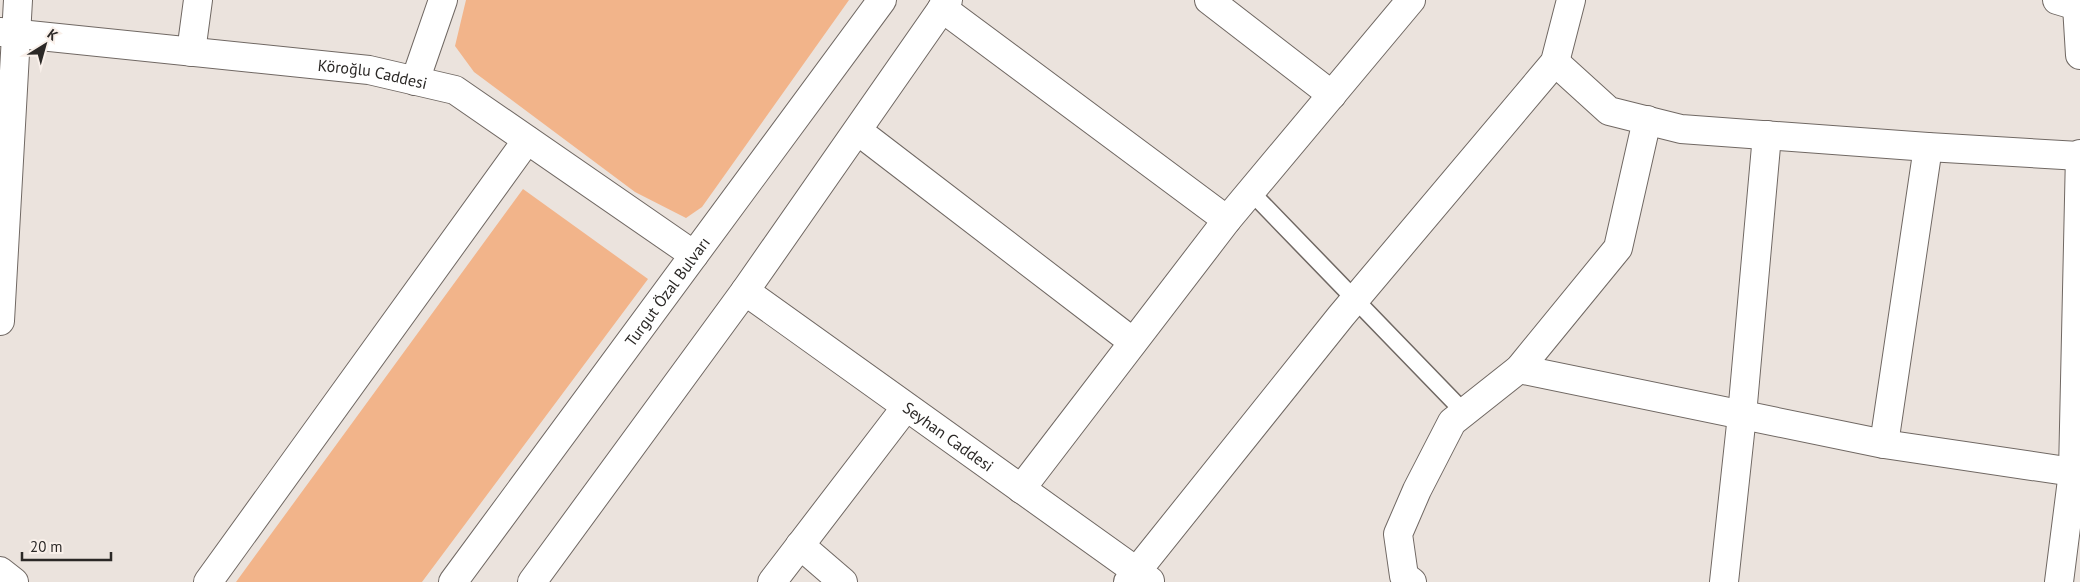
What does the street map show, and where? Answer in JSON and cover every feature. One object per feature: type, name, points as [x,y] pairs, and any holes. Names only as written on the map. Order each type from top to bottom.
[{"type":"street","points":[[0,321],[8,33],[18,0]]},
{"type":"street","points":[[191,52],[198,0]]},
{"type":"street","points":[[415,81],[443,0]]},
{"type":"street","name":"Turgut Özal Bulvarı","points":[[453,582],[882,0]]},
{"type":"street","points":[[1210,0],[1332,95]]},
{"type":"street","points":[[1021,489],[1227,220],[1411,0]]},
{"type":"street","points":[[1138,579],[1355,300],[1554,62],[1571,0]]},
{"type":"street","points":[[2071,2],[2080,55]]},
{"type":"street","points":[[532,582],[745,291],[945,4],[1227,220]]},
{"type":"street","name":"Köroğlu Caddesi","points":[[8,33],[369,70],[455,90],[694,255]]},
{"type":"street","points":[[1554,62],[1609,111],[1681,129],[1928,148],[2080,155],[2073,472],[2059,582]]},
{"type":"street","points":[[1412,582],[1404,576],[1398,534],[1417,490],[1452,422],[1519,369],[1618,248],[1647,120]]},
{"type":"street","points":[[858,130],[1134,342]]},
{"type":"street","points":[[1724,582],[1742,415],[1768,135]]},
{"type":"street","points":[[208,582],[527,140]]},
{"type":"street","points":[[1884,444],[1928,148]]},
{"type":"street","name":"Seyhan Caddesi","points":[[745,291],[1021,489],[1138,579]]},
{"type":"street","points":[[1519,369],[1884,444],[2073,472]]},
{"type":"street","points":[[772,582],[906,407]]},
{"type":"street","points":[[800,546],[844,582]]},
{"type":"street","points":[[0,571],[14,582]]},
{"type":"lane","points":[[1251,192],[1464,412]]},
{"type":"shaded area","points":[[466,0],[849,0],[702,207],[686,218],[635,192],[474,72],[455,46]]},
{"type":"shaded area","points":[[523,189],[648,279],[422,582],[236,582]]}]
